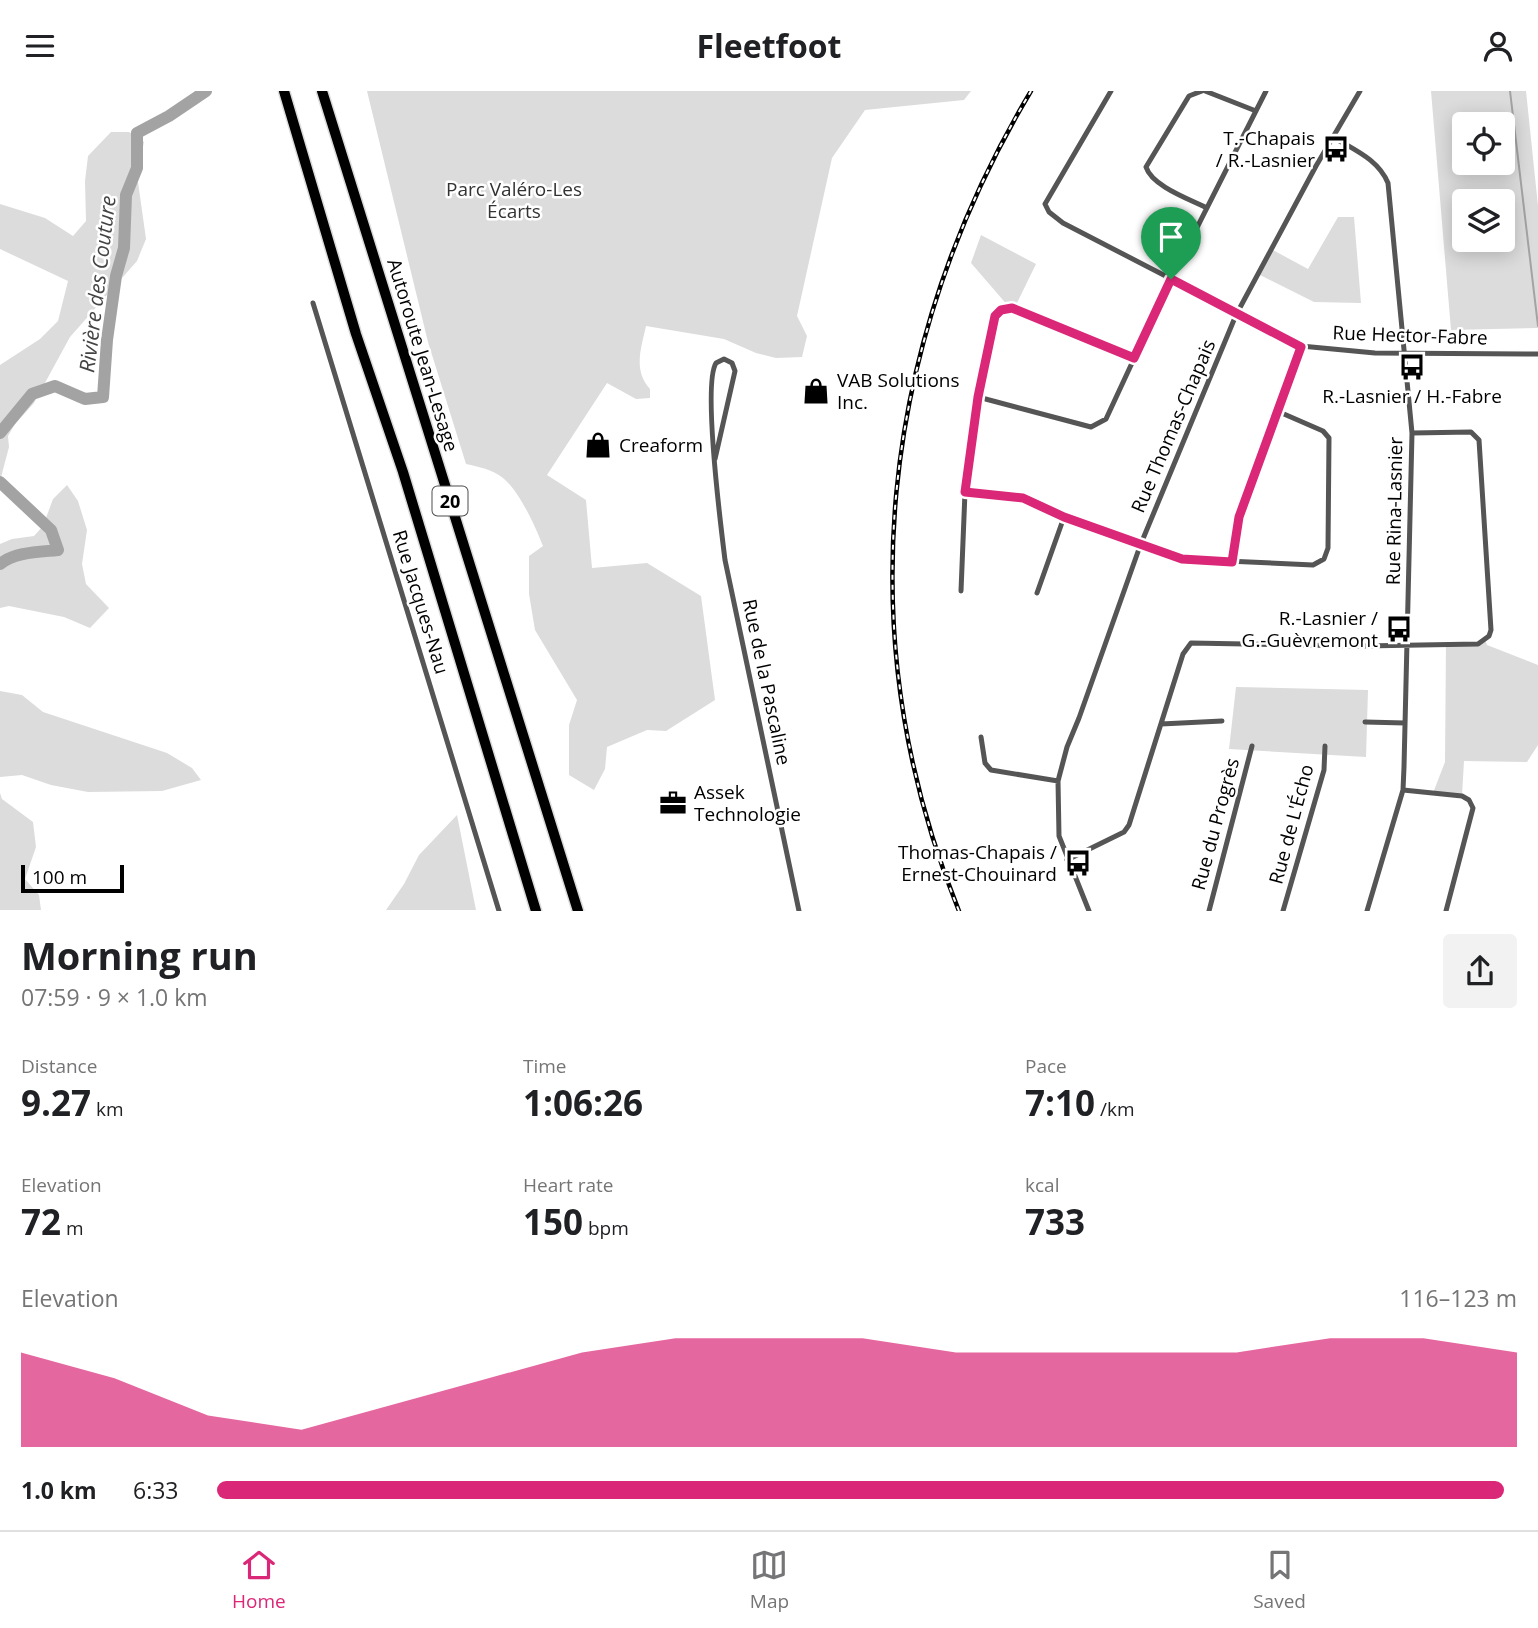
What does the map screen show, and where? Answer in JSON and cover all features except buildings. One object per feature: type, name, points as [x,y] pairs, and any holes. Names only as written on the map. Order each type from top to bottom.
[{"type":"highway","name":"20","points":[[284,91],[356,334],[403,472],[536,911]]},
{"type":"highway","name":"Autoroute Jean-Lesage","points":[[322,91],[578,911]]},
{"type":"street","name":"Rue Hector-Fabre","points":[[1111,91],[1045,204],[1049,212],[1063,223],[1301,347],[1404,353],[1538,353]]},
{"type":"street","points":[[1207,208],[1157,182],[1149,175],[1146,167],[1189,96],[1204,91],[1256,111]]},
{"type":"street","points":[[978,397],[1091,427],[1106,419],[1171,279],[1266,91]]},
{"type":"street","name":"Rue Thomas-Chapais","points":[[1090,911],[1059,836],[1058,781],[1066,747],[1079,718],[1140,545],[1236,315],[1332,137],[1360,91]]},
{"type":"street","name":"Rue Rina-Lasnier","points":[[1332,137],[1375,162],[1383,170],[1388,183],[1412,433],[1403,790],[1367,911]]},
{"type":"street","name":"Rue Jacques-Nau","points":[[313,303],[499,911]]},
{"type":"street","points":[[961,591],[965,492],[978,397],[995,316],[1009,307],[1134,358]]},
{"type":"street","points":[[1232,562],[1239,517],[1301,347]]},
{"type":"street","name":"Rue de la Pascaline","points":[[715,459],[735,371],[732,363],[724,359],[716,363],[711,376],[715,459],[719,512],[726,560],[799,911]]},
{"type":"street","points":[[965,492],[1023,498],[1064,517],[1182,559],[1313,565],[1324,559],[1328,548],[1329,438],[1323,431],[1278,411]]},
{"type":"street","points":[[1067,860],[1124,832],[1129,825],[1183,654],[1191,643],[1478,644],[1489,636],[1491,630],[1479,440],[1471,432],[1412,433]]},
{"type":"street","points":[[1037,593],[1064,517]]},
{"type":"street","points":[[1161,724],[1222,720]]},
{"type":"street","points":[[1365,722],[1405,723]]},
{"type":"street","points":[[981,737],[985,763],[990,770],[1058,781]]},
{"type":"street","name":"Rue du Progrès","points":[[1209,911],[1252,745]]},
{"type":"street","name":"Rue de L'Écho","points":[[1283,911],[1324,770],[1325,746]]},
{"type":"street","points":[[1403,790],[1462,796],[1469,800],[1473,808],[1446,911]]},
{"type":"green space","name":"Parc Valéro-Les Écarts","points":[[367,91],[971,91],[964,100],[865,110],[832,158],[797,316],[807,336],[802,357],[776,358],[756,353],[724,339],[646,326],[640,367],[650,389],[650,398],[636,399],[607,383],[547,475],[586,500],[592,568],[647,563],[701,596],[715,700],[666,731],[647,730],[607,747],[605,769],[594,790],[569,775],[569,725],[577,700],[535,630],[529,594],[529,556],[543,546],[526,510],[509,484],[494,472],[466,464],[428,342]]},
{"type":"green space","points":[[1431,91],[1526,91],[1538,206],[1538,328],[1451,330]]},
{"type":"green space","points":[[111,132],[129,132],[144,142],[137,175],[146,239],[137,261],[70,337],[34,403],[15,424],[8,436],[9,447],[0,481],[0,365],[40,339],[58,321],[68,281],[0,249],[0,204],[45,218],[73,236],[86,221],[85,181],[88,156]]},
{"type":"green space","points":[[1338,217],[1354,217],[1361,303],[1314,302],[1258,274],[1271,249],[1308,269]]},
{"type":"green space","points":[[981,235],[1036,264],[1014,309],[1009,307],[971,263]]},
{"type":"green space","points":[[67,485],[78,501],[87,530],[82,564],[86,584],[109,608],[90,628],[64,617],[9,606],[0,608],[0,544],[12,539],[34,536],[43,526],[53,499]]},
{"type":"green space","points":[[1485,640],[1487,645],[1538,665],[1538,745],[1527,762],[1464,761],[1462,796],[1433,793],[1445,762],[1446,643],[1478,644]]},
{"type":"green space","points":[[1236,687],[1368,690],[1366,757],[1229,749]]},
{"type":"green space","points":[[0,691],[22,695],[43,712],[167,753],[192,768],[201,780],[162,791],[88,792],[51,785],[22,775],[0,777]]},
{"type":"green space","points":[[0,793],[2,799],[33,822],[36,847],[25,879],[39,895],[41,910],[0,910]]},
{"type":"green space","points":[[457,815],[476,910],[386,910],[419,855]]},
{"type":"waterway","name":"Rivière des Couture","points":[[0,433],[32,394],[55,386],[85,399],[103,397],[107,340],[116,276],[124,248],[126,195],[137,168],[137,133],[169,116],[206,91]]},
{"type":"waterway","points":[[1510,91],[1538,326]]},
{"type":"waterway","name":"Rivière des Couture","points":[[0,482],[51,530],[58,550],[20,555],[0,564]]},
{"type":"railway","points":[[959,911],[924,807],[902,702],[893,597],[896,492],[912,389],[940,287],[980,188],[1031,91]]},
{"type":"place","name":"T.-Chapais / R.-Lasnier","points":[[1336,149]]},
{"type":"place","name":"R.-Lasnier / H.-Fabre","points":[[1412,367]]},
{"type":"place","name":"VAB Solutions Inc.","points":[[816,391]]},
{"type":"place","name":"Creaform","points":[[598,445]]},
{"type":"place","name":"R.-Lasnier / G.-Guèvremont","points":[[1399,629]]},
{"type":"place","name":"Assek Technologie","points":[[673,803]]},
{"type":"place","name":"Thomas-Chapais / Ernest-Chouinard","points":[[1078,863]]},
{"type":"route","points":[[1171,279],[1301,347],[1239,517],[1232,562],[1182,559],[1064,517],[1023,498],[965,492],[978,397],[995,316],[1009,307],[1134,358],[1171,279]]}]
